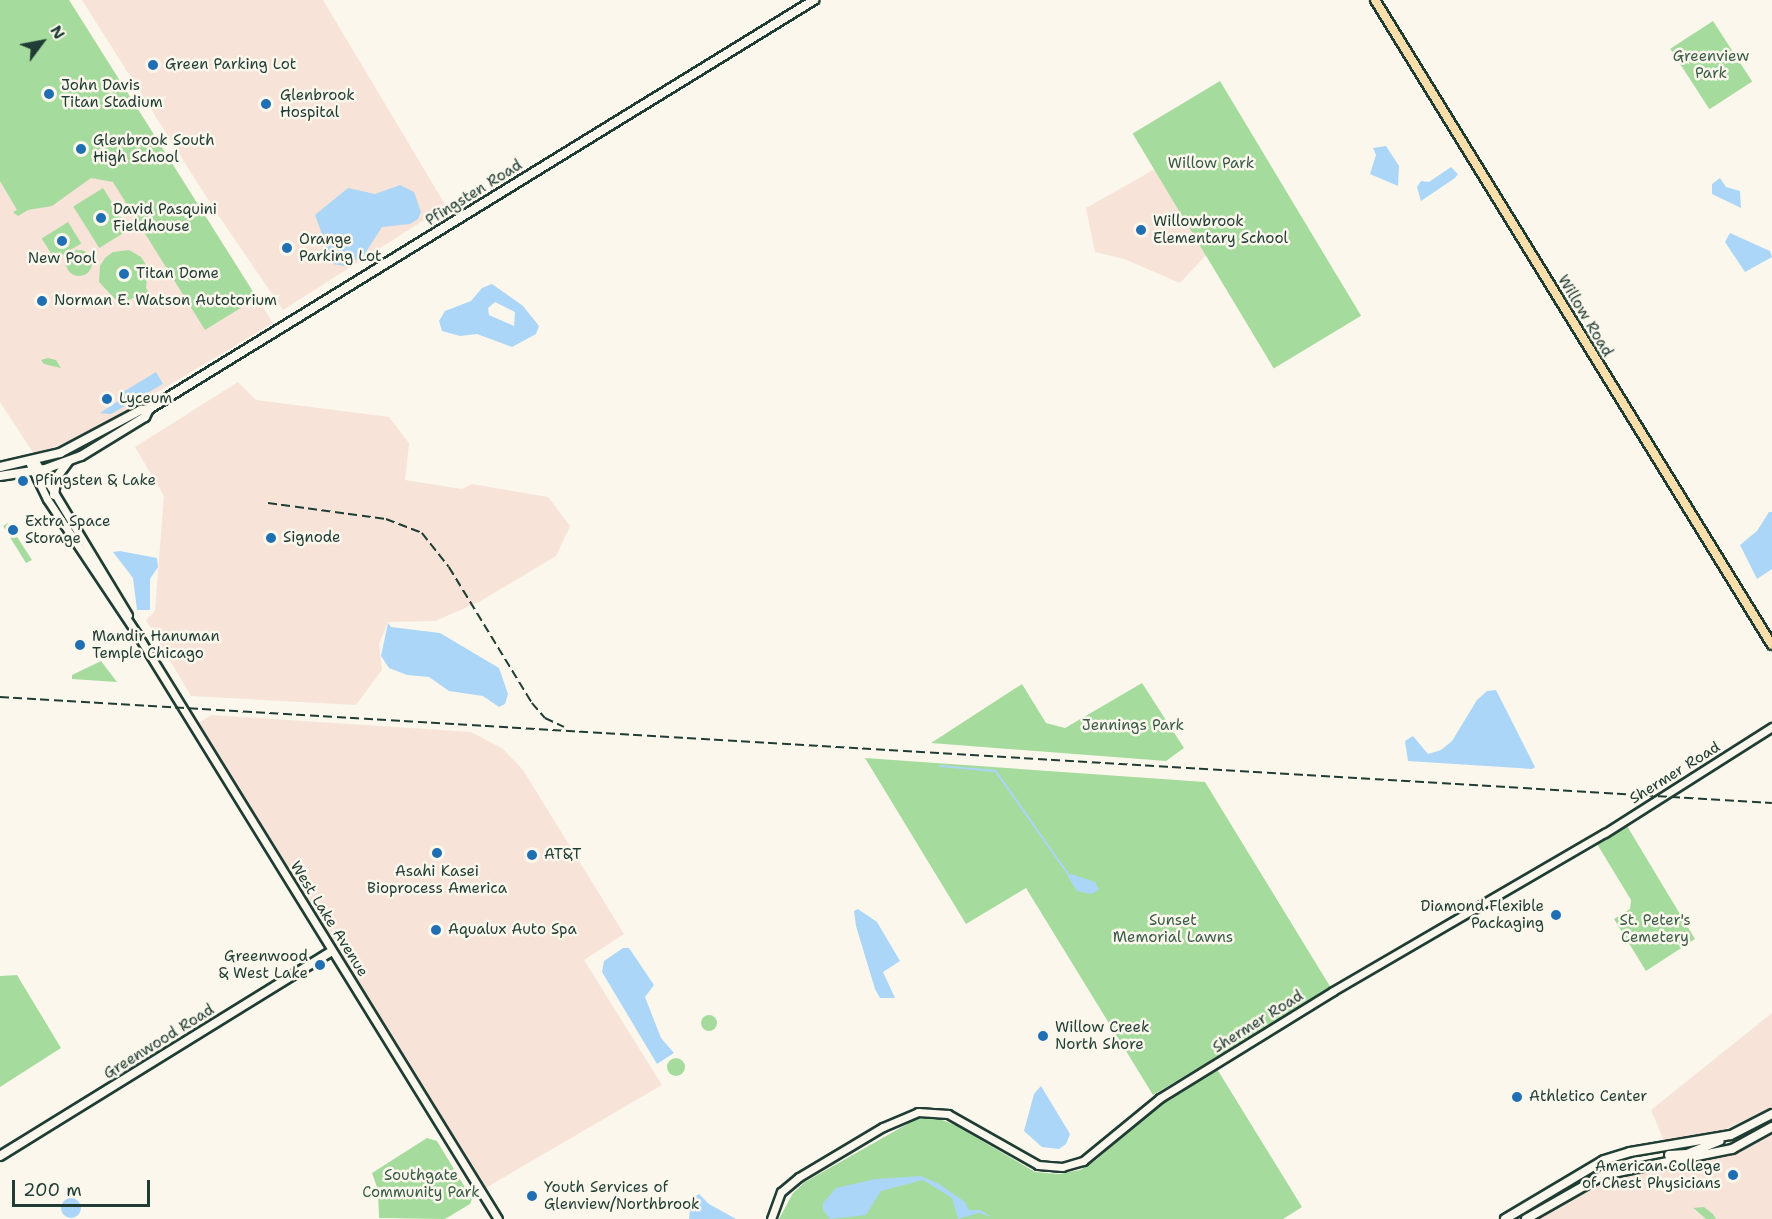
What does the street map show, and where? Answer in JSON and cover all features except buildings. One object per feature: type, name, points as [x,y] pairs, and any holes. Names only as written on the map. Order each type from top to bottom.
[{"type":"main road","name":"Pfingsten Road","points":[[0,467],[32,462],[81,444],[141,410],[149,409],[814,0]]},
{"type":"main road","name":"Willow Road","points":[[1375,0],[1772,645]]},
{"type":"main road","name":"Pfingsten Road","points":[[0,476],[36,471],[70,460],[145,417],[149,409]]},
{"type":"main road","points":[[54,495],[57,477],[70,460]]},
{"type":"main road","name":"Greenwood Road","points":[[0,1156],[332,951]]},
{"type":"main road","points":[[1526,1219],[1603,1174],[1691,1153],[1772,1114]]},
{"type":"main road","points":[[1669,1159],[1732,1149],[1772,1127]]},
{"type":"main road","points":[[1505,1219],[1598,1163],[1660,1147],[1731,1135]]},
{"type":"main road","points":[[1660,1147],[1669,1159]]},
{"type":"street","name":"West Lake Avenue","points":[[32,462],[498,1219]]},
{"type":"street","name":"West Lake Avenue","points":[[36,471],[54,495],[137,634]]},
{"type":"street","name":"Shermer Road","points":[[771,1219],[781,1192],[799,1178],[883,1127],[918,1112],[948,1114],[1038,1166],[1062,1167],[1083,1161],[1160,1098],[1333,991],[1605,833],[1772,727]]},
{"type":"shaded area","name":"Glenbrook South High School","points":[[0,0],[69,0],[273,323],[82,437],[34,454],[0,402]]},
{"type":"shaded area","name":"Glenbrook Hospital","points":[[82,0],[323,0],[446,206],[283,310],[214,209]]},
{"type":"shaded area","name":"Willowbrook Elementary School","points":[[1155,169],[1207,254],[1180,283],[1124,259],[1095,252],[1086,208]]},
{"type":"shaded area","points":[[238,382],[256,400],[389,417],[409,443],[405,480],[462,489],[472,484],[548,497],[570,526],[556,556],[479,602],[435,621],[388,622],[379,644],[382,670],[356,705],[191,696],[146,620],[155,611],[164,496],[135,447]]},
{"type":"shaded area","points":[[211,715],[471,732],[503,749],[523,770],[624,934],[584,960],[662,1085],[482,1190],[197,724]]},
{"type":"shaded area","points":[[1772,1013],[1772,1108],[1718,1132],[1664,1141],[1651,1110]]},
{"type":"shaded area","points":[[1768,1133],[1772,1135],[1772,1219],[1716,1219],[1704,1207],[1693,1209],[1706,1219],[1532,1219],[1604,1177],[1729,1152]]},
{"type":"green space","points":[[0,0],[69,0],[257,298],[205,330],[113,182],[91,178],[52,206],[28,210],[18,216],[13,212],[17,210],[0,181]]},
{"type":"green space","name":"Greenview Park","points":[[1713,21],[1752,81],[1709,109],[1670,49]]},
{"type":"green space","name":"Willow Park","points":[[1220,81],[1361,316],[1274,368],[1133,134]]},
{"type":"green space","name":"David Pasquini Fieldhouse","points":[[103,188],[129,230],[99,248],[73,207]]},
{"type":"green space","name":"New Pool","points":[[68,222],[81,243],[55,260],[42,238]]},
{"type":"green space","points":[[79,250],[88,254],[92,263],[88,272],[79,276],[70,272],[66,263],[70,254]]},
{"type":"green space","name":"Titan Dome","points":[[129,250],[141,257],[148,268],[146,288],[150,295],[142,300],[139,295],[129,300],[115,299],[99,282],[100,266],[105,258],[113,252]]},
{"type":"green space","points":[[48,358],[56,360],[61,368],[44,364],[41,360]]},
{"type":"green space","points":[[8,523],[32,560],[26,563],[3,526]]},
{"type":"green space","points":[[101,661],[117,682],[72,679],[72,675]]},
{"type":"green space","name":"Jennings Park","points":[[1142,683],[1184,748],[1166,761],[931,743],[1022,684],[1046,723],[1065,728]]},
{"type":"green space","name":"Sunset Memorial Lawns","points":[[865,758],[1205,782],[1331,988],[1153,1095],[1026,888],[966,924]]},
{"type":"green space","name":"St. Peter's Cemetery","points":[[1627,826],[1695,939],[1646,971],[1614,919],[1630,909],[1631,900],[1597,844]]},
{"type":"green space","points":[[17,975],[61,1048],[0,1087],[0,976]]},
{"type":"green space","points":[[709,1015],[715,1017],[717,1023],[715,1029],[709,1031],[703,1029],[701,1023],[703,1017]]},
{"type":"green space","points":[[676,1058],[682,1061],[685,1067],[682,1073],[676,1076],[670,1073],[667,1067],[670,1061]]},
{"type":"green space","points":[[1217,1069],[1302,1207],[1283,1219],[779,1219],[793,1193],[805,1182],[916,1119],[940,1119],[957,1126],[1035,1172],[1059,1174],[1080,1170],[1096,1160],[1164,1101]]},
{"type":"green space","name":"Southgate Community Park","points":[[427,1138],[437,1141],[472,1199],[470,1204],[445,1219],[379,1218],[378,1190],[372,1173]]},
{"type":"green space","points":[[1704,1207],[1716,1219],[1706,1219],[1693,1208]]},
{"type":"water","points":[[1386,146],[1399,166],[1398,186],[1370,174],[1376,155],[1373,148]]},
{"type":"water","points":[[1451,167],[1458,174],[1455,178],[1421,201],[1417,187],[1421,181],[1429,182]]},
{"type":"water","points":[[1720,178],[1726,187],[1740,191],[1741,208],[1712,194],[1712,184]]},
{"type":"water","points":[[400,185],[414,192],[421,212],[418,219],[410,224],[382,227],[364,255],[345,266],[333,264],[315,215],[348,188],[375,194]]},
{"type":"water","points":[[1730,233],[1770,251],[1772,257],[1745,272],[1725,242]]},
{"type":"water","points":[[492,284],[523,306],[539,326],[536,334],[512,347],[477,334],[460,336],[442,331],[439,321],[445,311],[471,301],[482,288]],"holes":[[[495,302],[515,312],[514,326],[489,315],[488,308]]]},
{"type":"water","points":[[156,372],[163,384],[111,414],[100,413],[118,401],[123,392]]},
{"type":"water","points":[[1769,512],[1772,512],[1772,569],[1757,579],[1740,545],[1757,531]]},
{"type":"water","points":[[120,551],[157,558],[158,567],[150,579],[150,610],[137,610],[133,578],[113,552]]},
{"type":"water","points":[[388,623],[391,627],[440,633],[499,668],[508,694],[505,704],[499,707],[483,696],[449,691],[429,677],[407,675],[389,668],[381,656]]},
{"type":"water","points":[[1496,690],[1535,767],[1532,769],[1408,761],[1405,741],[1413,736],[1428,754],[1441,750],[1452,741],[1477,700],[1487,691]]},
{"type":"water","points":[[1071,874],[1095,882],[1099,890],[1091,894],[1077,891],[1068,877]]},
{"type":"water","points":[[858,909],[877,922],[900,961],[883,972],[895,998],[880,998],[875,989],[856,926],[854,911]]},
{"type":"water","points":[[623,948],[629,948],[654,985],[645,997],[661,1038],[674,1053],[657,1064],[602,972],[604,961]]},
{"type":"water","points":[[1041,1086],[1070,1134],[1066,1144],[1059,1149],[1042,1147],[1024,1131],[1034,1094]]},
{"type":"water","points":[[921,1176],[939,1184],[965,1202],[969,1210],[980,1210],[992,1217],[979,1213],[958,1219],[952,1198],[923,1180],[881,1191],[866,1215],[830,1219],[823,1210],[823,1203],[836,1188],[875,1179]]},
{"type":"water","points":[[699,1194],[709,1204],[736,1219],[689,1219],[691,1199]]},
{"type":"water","points":[[71,1198],[78,1201],[81,1208],[78,1215],[71,1218],[64,1215],[61,1208],[64,1201]]},
{"type":"waterway","points":[[940,766],[996,771],[1069,875]]},
{"type":"railway","points":[[268,503],[386,519],[422,533],[449,567],[532,703],[545,718],[564,727]]},
{"type":"railway","points":[[0,697],[1772,803]]},
{"type":"place","name":"Green Parking Lot","points":[[153,65]]},
{"type":"place","name":"John Davis Titan Stadium","points":[[49,94]]},
{"type":"place","name":"Glenbrook Hospital","points":[[266,104]]},
{"type":"place","name":"Glenbrook South High School","points":[[81,149]]},
{"type":"place","name":"David Pasquini Fieldhouse","points":[[101,218]]},
{"type":"place","name":"Willowbrook Elementary School","points":[[1141,230]]},
{"type":"place","name":"New Pool","points":[[62,241]]},
{"type":"place","name":"Orange Parking Lot","points":[[287,248]]},
{"type":"place","name":"Titan Dome","points":[[124,274]]},
{"type":"place","name":"Norman E. Watson Autotorium","points":[[42,301]]},
{"type":"place","name":"Lyceum","points":[[107,399]]},
{"type":"place","name":"Pfingsten & Lake","points":[[23,481]]},
{"type":"place","name":"Extra Space Storage","points":[[13,530]]},
{"type":"place","name":"Signode","points":[[271,538]]},
{"type":"place","name":"Mandir Hanuman Temple Chicago","points":[[80,645]]},
{"type":"place","name":"Asahi Kasei Bioprocess America","points":[[437,853]]},
{"type":"place","name":"AT&T","points":[[532,855]]},
{"type":"place","name":"Diamond Flexible Packaging","points":[[1556,915]]},
{"type":"place","name":"Aqualux Auto Spa","points":[[436,930]]},
{"type":"place","name":"Greenwood & West Lake","points":[[320,965]]},
{"type":"place","name":"Willow Creek North Shore","points":[[1043,1036]]},
{"type":"place","name":"Athletico Center","points":[[1517,1097]]},
{"type":"place","name":"American College of Chest Physicians","points":[[1733,1175]]},
{"type":"place","name":"Youth Services of Glenview/Northbrook","points":[[532,1196]]}]
